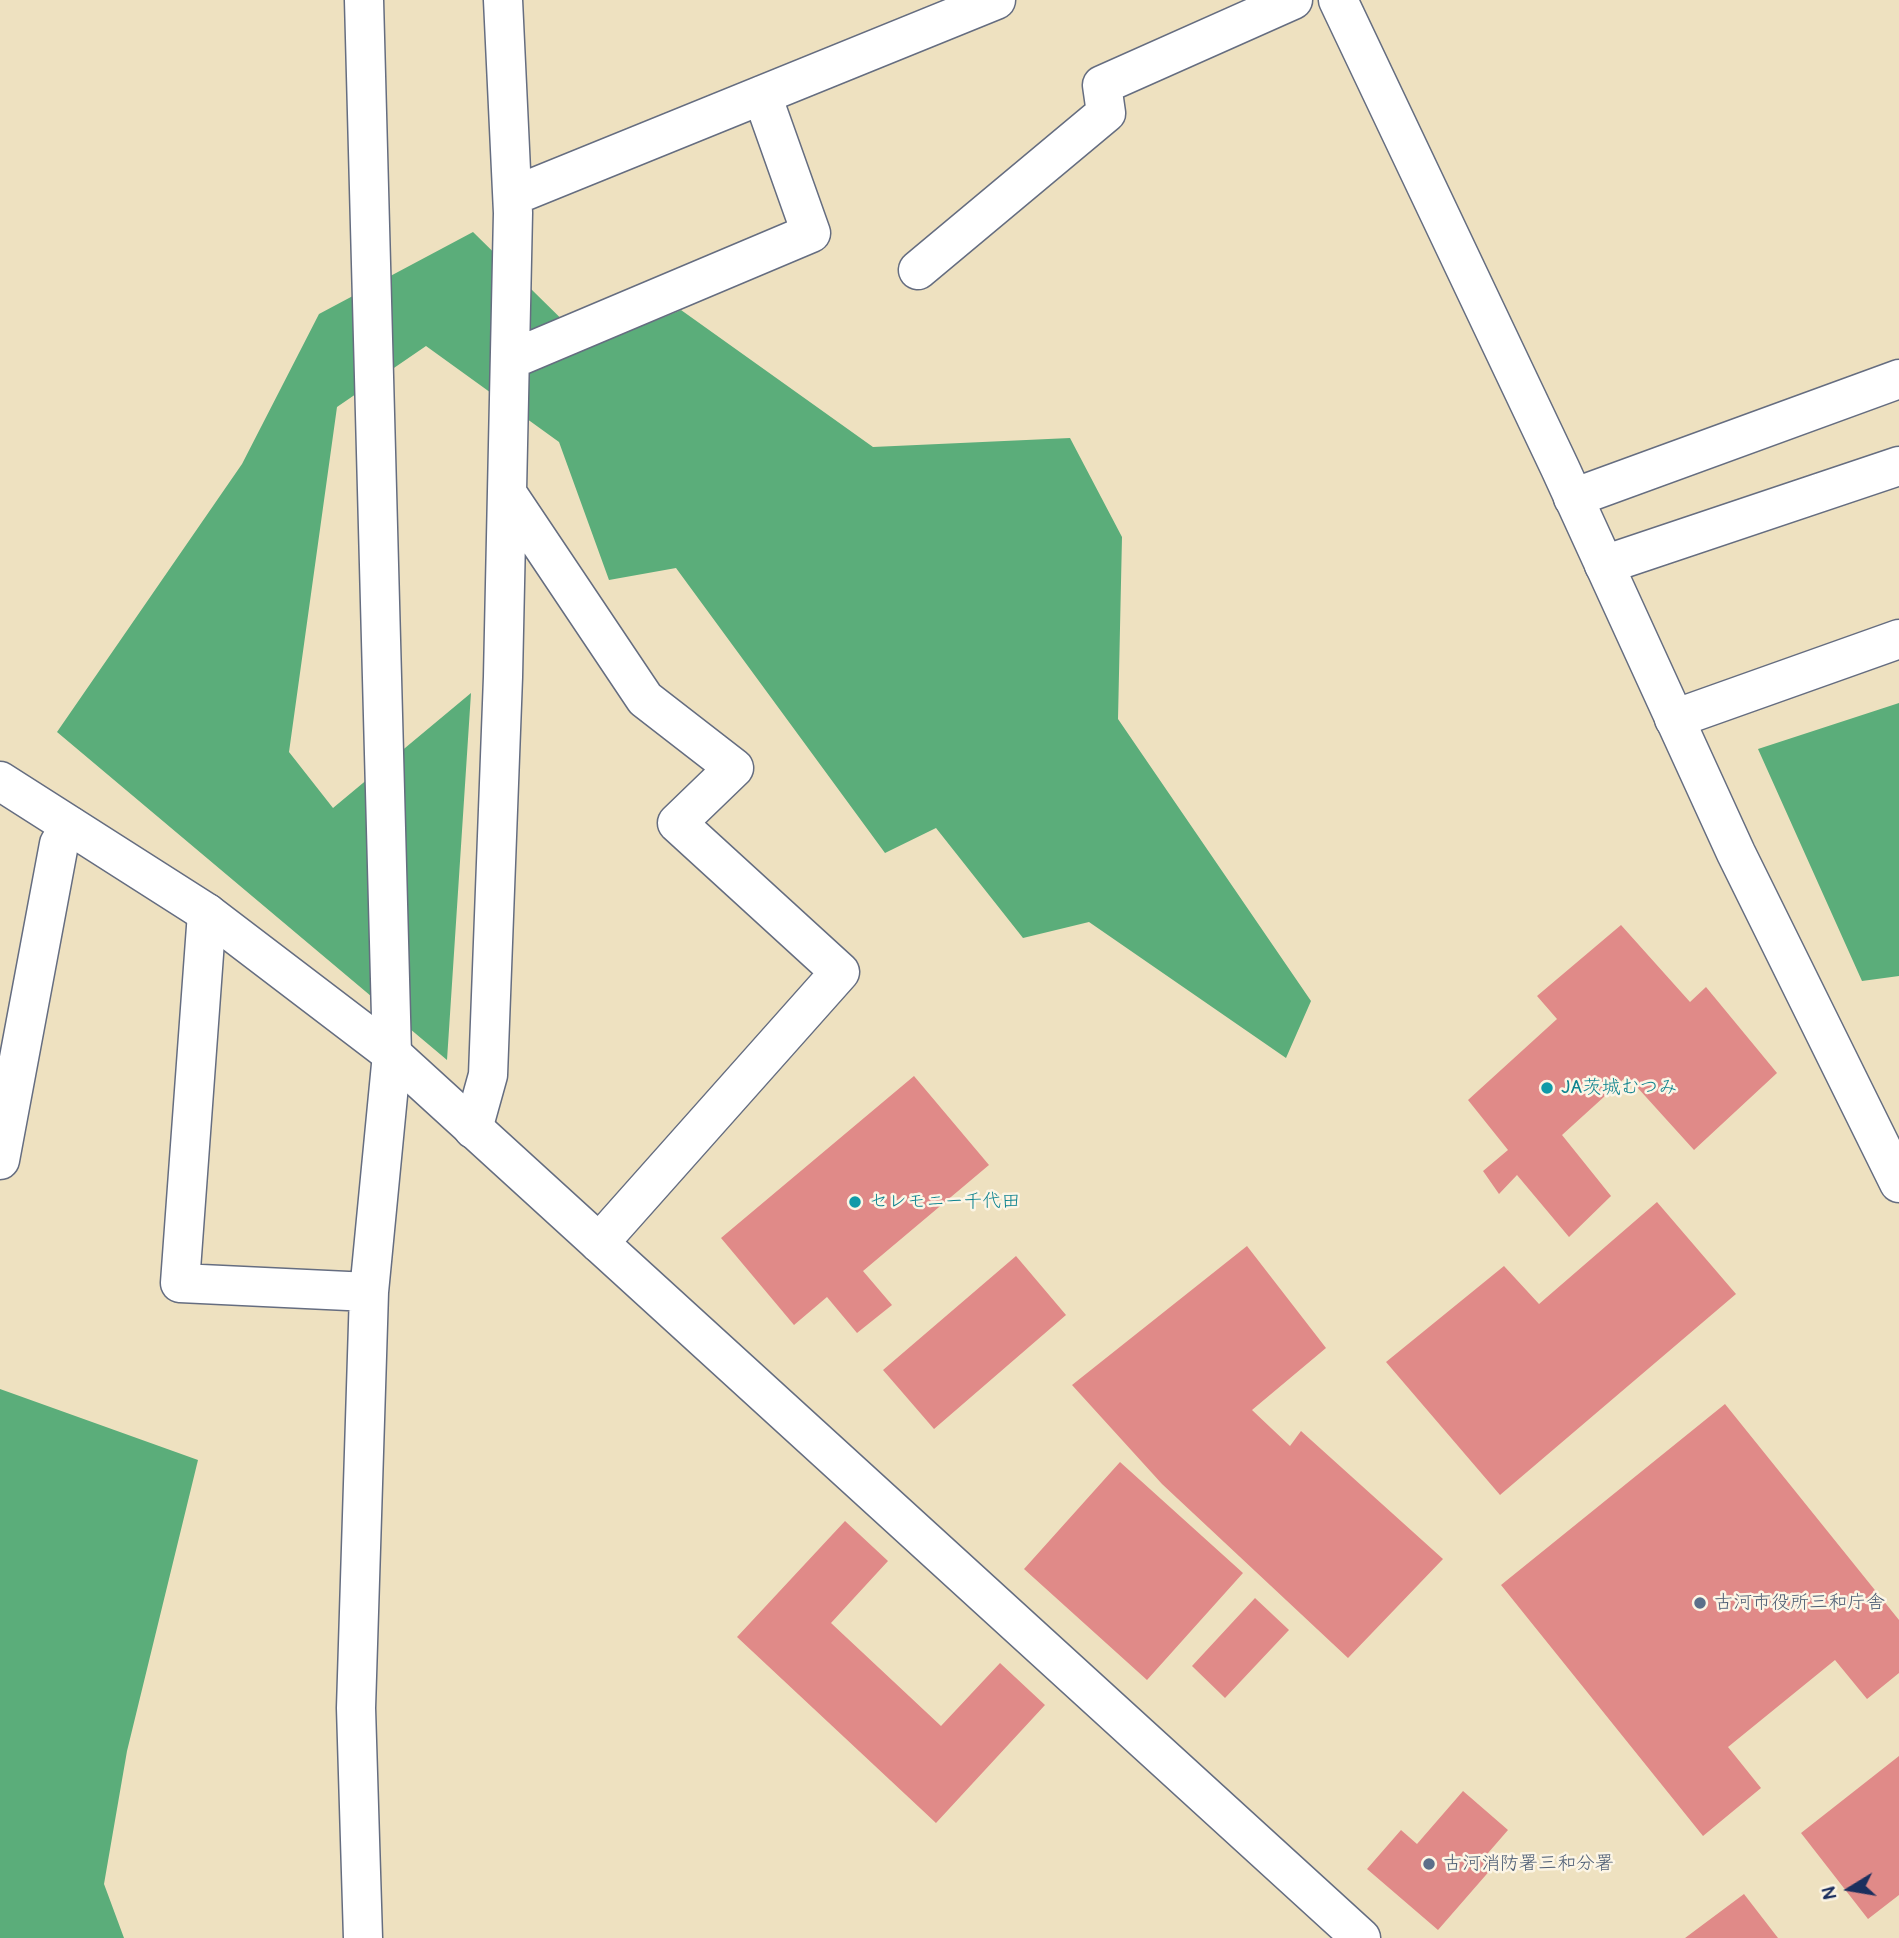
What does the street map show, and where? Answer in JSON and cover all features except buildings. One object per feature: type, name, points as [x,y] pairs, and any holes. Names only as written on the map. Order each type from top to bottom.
[{"type":"street","points":[[363,1938],[356,1708],[369,1292],[392,1054],[364,0]]},
{"type":"street","points":[[473,1129],[488,1075],[507,493],[513,196],[503,0]]},
{"type":"street","points":[[513,196],[996,0]]},
{"type":"street","points":[[918,270],[1106,113],[1102,85],[1293,0]]},
{"type":"street","points":[[1338,0],[1573,498],[1736,853],[1899,1183]]},
{"type":"street","points":[[510,360],[811,233],[762,94]]},
{"type":"street","points":[[1573,498],[1899,379]]},
{"type":"street","points":[[1604,565],[1899,466]]},
{"type":"street","points":[[507,493],[645,699],[734,768],[677,823],[840,972],[599,1243]]},
{"type":"street","points":[[1674,719],[1899,639]]},
{"type":"street","points":[[0,781],[207,913],[392,1054],[1361,1938]]},
{"type":"street","points":[[0,1160],[59,844],[69,826]]},
{"type":"street","points":[[207,913],[180,1283],[369,1292]]},
{"type":"green space","points":[[473,232],[590,347],[681,310],[873,447],[1070,438],[1122,537],[1118,719],[1311,1001],[1286,1058],[1089,922],[1023,938],[936,828],[885,853],[676,568],[609,580],[559,442],[426,346],[337,407],[289,752],[333,808],[471,693],[447,1060],[57,732],[242,464],[319,314]]},
{"type":"green space","points":[[1899,703],[1899,976],[1862,981],[1758,749]]},
{"type":"green space","points":[[0,1389],[198,1460],[127,1751],[104,1884],[124,1938],[0,1938]]},
{"type":"place","name":"JA茨城むつみ","points":[[1547,1088]]},
{"type":"place","name":"セレモニー千代田","points":[[855,1202]]},
{"type":"place","name":"古河市役所三和庁舎","points":[[1700,1603]]},
{"type":"place","name":"古河消防署三和分署","points":[[1429,1864]]}]
